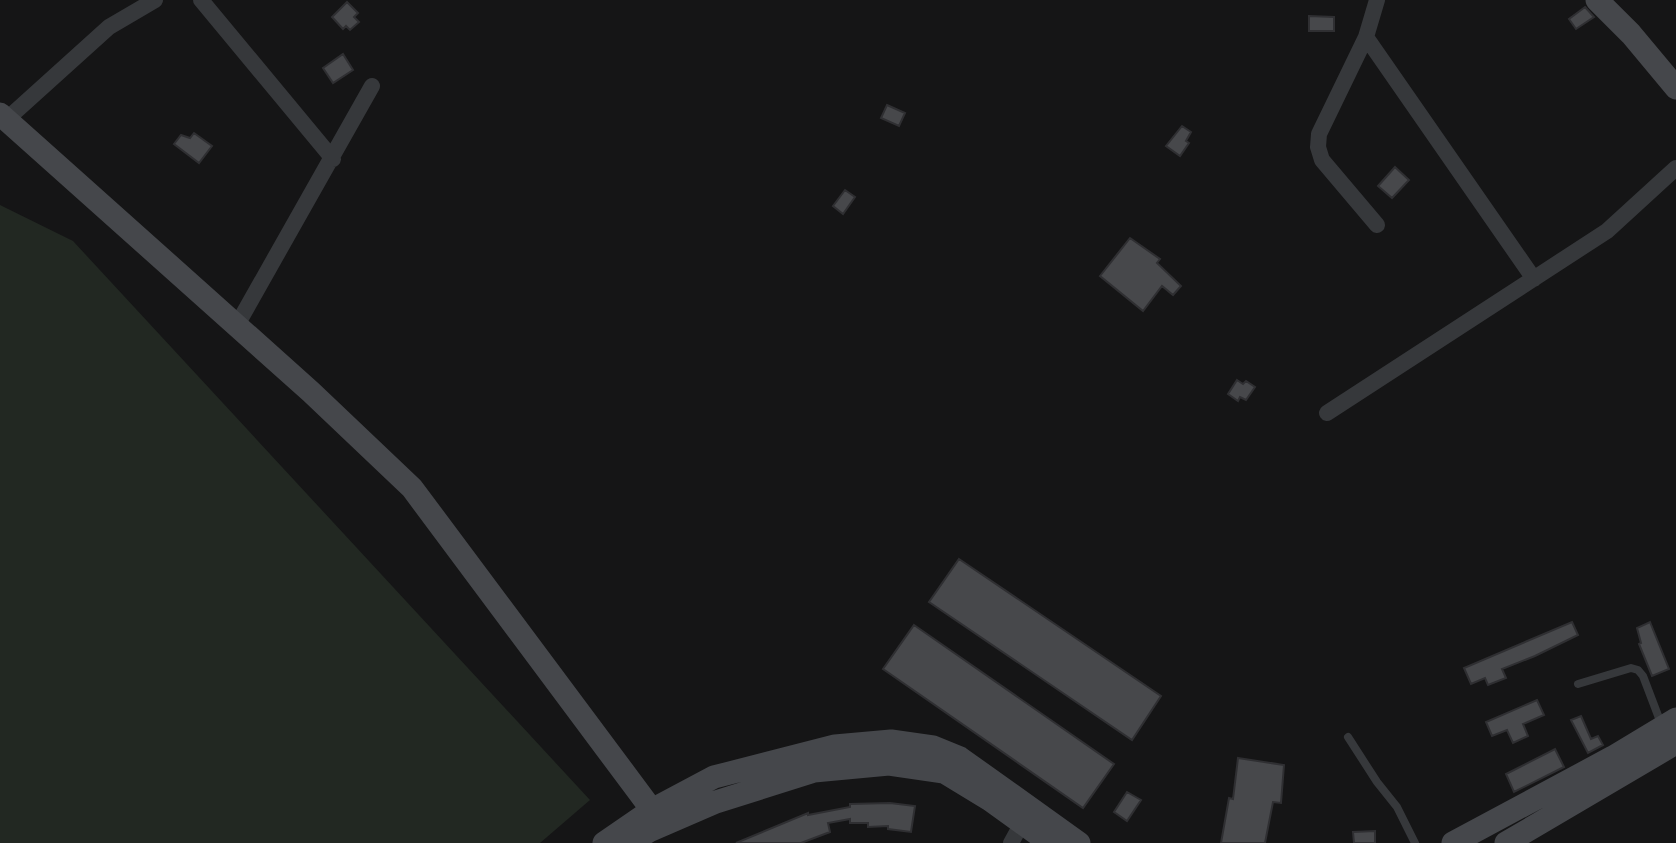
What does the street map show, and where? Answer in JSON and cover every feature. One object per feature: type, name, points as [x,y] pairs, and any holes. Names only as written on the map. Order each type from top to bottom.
[{"type":"main road","points":[[1597,0],[1631,34],[1676,88]]},
{"type":"main road","points":[[3,117],[237,326],[412,488],[652,810]]},
{"type":"main road","points":[[1453,843],[1672,730]]},
{"type":"main road","points":[[1506,843],[1672,730]]},
{"type":"main road","points":[[604,843],[652,810],[714,777],[835,746],[891,740],[933,747],[960,758],[1079,843]]},
{"type":"main road","points":[[629,843],[649,831],[716,803],[814,771],[889,764],[944,772],[1017,833],[1050,843]]},
{"type":"street","points":[[3,117],[109,27],[155,0]]},
{"type":"street","points":[[201,0],[333,159]]},
{"type":"street","points":[[1377,0],[1366,37],[1319,134],[1318,147],[1322,160],[1377,225]]},
{"type":"street","points":[[1366,37],[1534,279]]},
{"type":"street","points":[[237,326],[372,86]]},
{"type":"street","points":[[1327,413],[1607,231],[1676,168]]},
{"type":"lane","points":[[1578,684],[1631,668],[1638,670],[1672,730]]},
{"type":"lane","points":[[1348,737],[1397,807],[1415,843]]},
{"type":"shaded area","points":[[0,205],[73,241],[590,800],[540,843],[0,843]]},
{"type":"building","points":[[347,2],[358,13],[354,17],[359,22],[350,30],[346,26],[343,29],[332,17]]},
{"type":"building","points":[[1585,7],[1594,17],[1576,29],[1569,19]]},
{"type":"building","points":[[1309,16],[1334,17],[1334,31],[1309,31]]},
{"type":"building","points":[[343,54],[353,70],[333,83],[323,68]]},
{"type":"building","points":[[887,105],[905,113],[899,126],[881,118]]},
{"type":"building","points":[[1182,126],[1191,132],[1186,141],[1189,143],[1180,156],[1166,146]]},
{"type":"building","points":[[194,133],[212,146],[199,163],[174,144],[181,135],[190,138]]},
{"type":"building","points":[[1395,167],[1409,180],[1392,198],[1378,186]]},
{"type":"building","points":[[845,190],[855,197],[843,214],[833,206]]},
{"type":"building","points":[[1130,238],[1160,259],[1157,263],[1181,286],[1173,295],[1162,286],[1143,311],[1100,276]]},
{"type":"building","points":[[1237,380],[1243,384],[1246,381],[1255,387],[1246,400],[1240,397],[1238,401],[1228,394]]},
{"type":"building","points":[[959,559],[1161,696],[1132,740],[929,602]]},
{"type":"building","points":[[1572,622],[1578,635],[1502,669],[1506,678],[1488,685],[1485,678],[1471,684],[1464,668]]},
{"type":"building","points":[[1650,622],[1669,669],[1652,676],[1639,644],[1641,643],[1637,628]]},
{"type":"building","points":[[914,625],[1114,764],[1083,808],[883,669]]},
{"type":"building","points":[[1537,700],[1544,715],[1523,724],[1528,736],[1513,743],[1507,730],[1492,736],[1486,722]]},
{"type":"building","points":[[1581,716],[1591,739],[1598,736],[1603,745],[1588,753],[1571,720]]},
{"type":"building","points":[[1555,749],[1564,767],[1514,792],[1506,774]]},
{"type":"building","points":[[1238,758],[1284,765],[1281,803],[1273,802],[1265,843],[1221,843],[1229,798],[1233,799]]},
{"type":"building","points":[[1127,792],[1141,800],[1127,821],[1114,812]]},
{"type":"building","points":[[890,803],[915,806],[911,832],[888,829],[888,826],[868,827],[868,823],[850,823],[850,819],[828,823],[830,832],[801,843],[736,843],[808,813],[850,807],[850,804]]},
{"type":"building","points":[[1375,831],[1375,843],[1354,843],[1353,832]]}]
